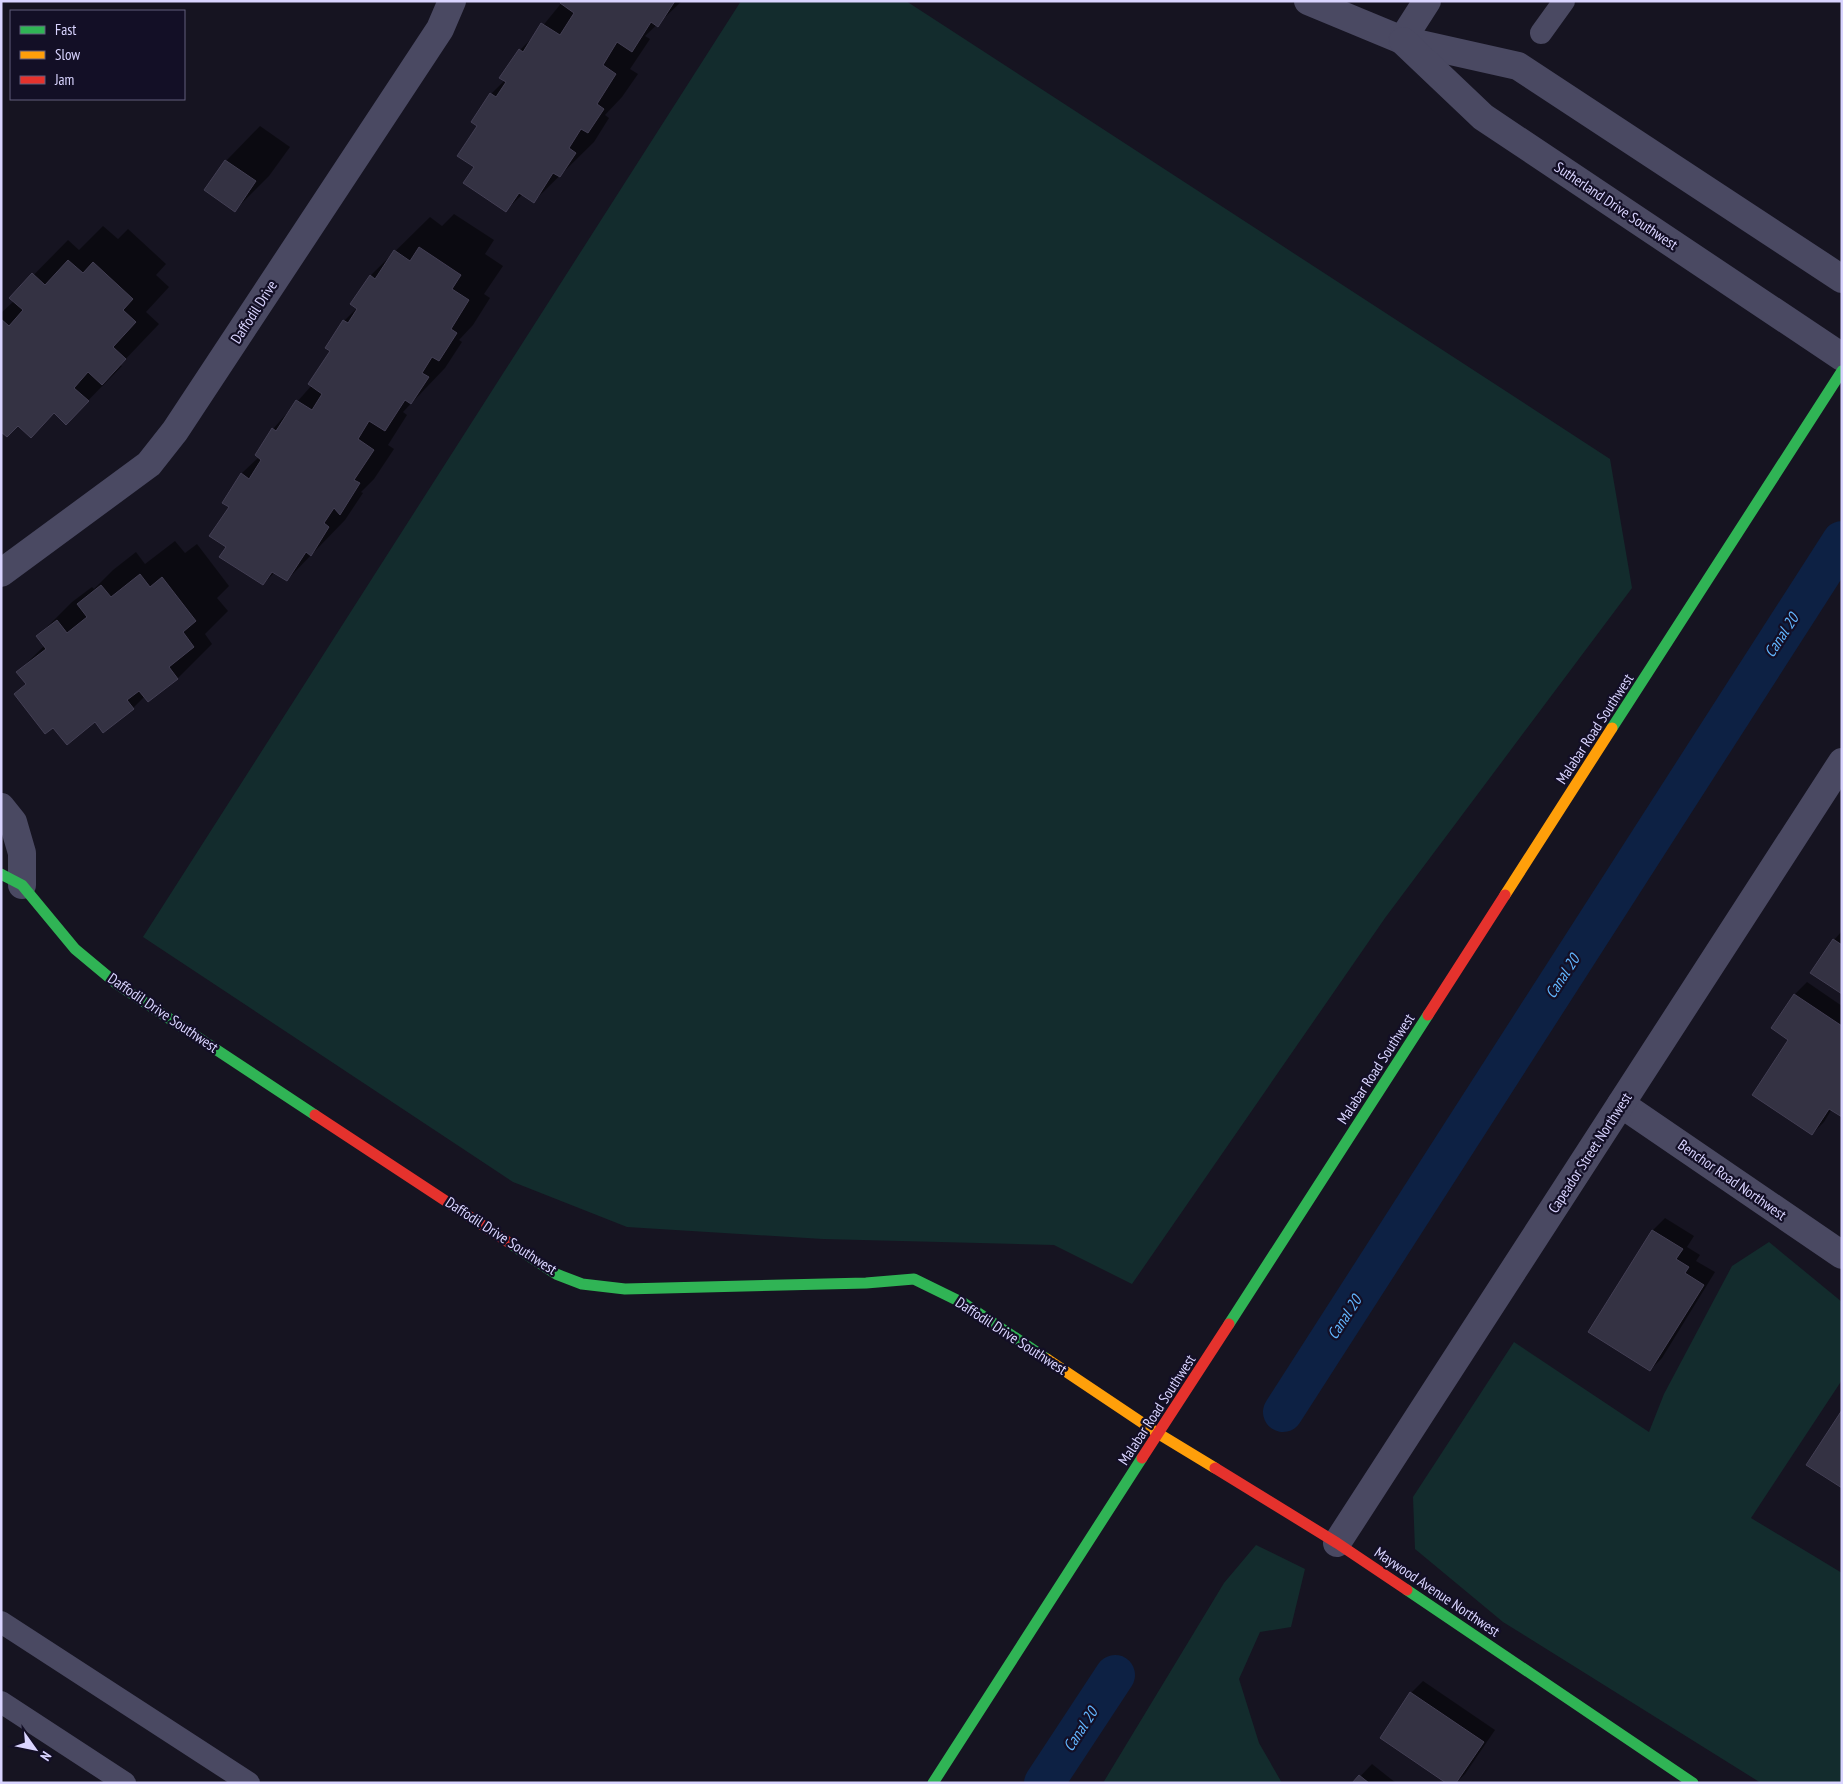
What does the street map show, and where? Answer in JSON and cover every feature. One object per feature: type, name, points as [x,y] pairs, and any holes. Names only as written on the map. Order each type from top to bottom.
[{"type":"street","name":"Daffodil Drive","points":[[1,573],[149,464],[154,458],[175,431],[429,46],[440,29],[452,1]]},
{"type":"street","name":"Sutherland Drive Southwest","points":[[1308,1],[1402,40],[1518,66],[1842,279]]},
{"type":"street","points":[[1402,40],[1427,1]]},
{"type":"street","name":"Sutherland Drive Southwest","points":[[1402,40],[1483,117],[1842,357]]},
{"type":"street","name":"Malabar Road Southwest","points":[[933,1783],[1842,371]]},
{"type":"street","name":"Capeador Street Northwest","points":[[1337,1543],[1842,762]]},
{"type":"street","name":"Daffodil Drive Southwest","points":[[1,807],[13,822],[22,853],[12,879],[75,949],[117,984],[556,1274],[582,1284],[625,1289],[866,1283],[914,1280],[964,1304],[1159,1434]]},
{"type":"street","name":"Benchor Road Northwest","points":[[1621,1104],[1842,1256]]},
{"type":"street","name":"Maywood Avenue Northwest","points":[[1159,1434],[1337,1543],[1693,1783]]},
{"type":"lane","points":[[1541,33],[1564,1]]},
{"type":"lane","points":[[1,1622],[249,1783]]},
{"type":"lane","points":[[1,1702],[126,1783]]},
{"type":"green space","points":[[741,1],[906,1],[1610,459],[1632,588],[1385,918],[1132,1284],[1054,1245],[823,1239],[627,1227],[513,1182],[143,937]]},
{"type":"green space","points":[[1769,1242],[1842,1302],[1842,1380],[1751,1518],[1842,1573],[1842,1783],[1761,1783],[1503,1622],[1415,1549],[1413,1497],[1514,1342],[1649,1432],[1664,1394],[1732,1266]]},
{"type":"green space","points":[[1256,1545],[1305,1569],[1291,1627],[1260,1632],[1239,1679],[1259,1743],[1282,1783],[1103,1783],[1224,1583]]},
{"type":"building","points":[[561,1],[675,1],[658,27],[651,22],[632,52],[617,42],[603,65],[616,74],[597,104],[604,109],[588,133],[581,129],[569,148],[576,153],[560,177],[553,173],[534,203],[519,193],[506,212],[463,183],[474,167],[457,156],[477,126],[471,122],[490,93],[496,97],[506,82],[499,78],[519,49],[523,52],[541,23],[560,35],[574,13],[560,3]]},
{"type":"building","points":[[225,160],[256,181],[235,212],[204,190]]},
{"type":"building","points":[[419,247],[461,275],[452,289],[469,300],[451,329],[457,333],[439,361],[432,357],[422,373],[429,377],[411,404],[405,400],[385,431],[369,421],[358,439],[374,450],[354,480],[360,483],[340,515],[334,508],[324,523],[329,527],[311,556],[306,552],[287,581],[272,572],[263,585],[219,557],[226,547],[209,536],[229,507],[222,503],[241,473],[249,479],[261,460],[255,455],[272,428],[276,431],[296,400],[312,410],[322,394],[308,384],[330,351],[325,348],[343,320],[348,323],[357,309],[350,304],[370,275],[375,279],[394,250],[410,261]]},
{"type":"building","points":[[68,260],[83,273],[93,262],[133,299],[123,310],[136,322],[113,347],[126,359],[102,385],[88,372],[74,388],[89,401],[66,425],[54,413],[31,438],[18,426],[7,437],[1,432],[1,319],[9,326],[23,310],[9,298],[32,273],[45,285]]},
{"type":"building","points":[[140,574],[150,587],[162,577],[196,621],[183,632],[194,647],[169,667],[178,679],[148,702],[139,691],[127,700],[134,709],[103,733],[95,722],[67,745],[53,728],[45,734],[14,694],[26,684],[16,672],[46,649],[36,636],[57,620],[67,633],[87,617],[77,604],[101,585],[111,597]]},
{"type":"building","points":[[1833,939],[1842,945],[1842,994],[1810,973]]},
{"type":"building","points":[[1794,994],[1842,1026],[1842,1117],[1829,1109],[1812,1135],[1752,1095],[1788,1040],[1771,1028]]},
{"type":"building","points":[[1652,1230],[1683,1249],[1676,1259],[1689,1267],[1685,1273],[1704,1285],[1650,1371],[1588,1332]]},
{"type":"building","points":[[1842,1410],[1842,1488],[1806,1465]]},
{"type":"building","points":[[1410,1692],[1484,1742],[1456,1783],[1446,1783],[1380,1738]]},
{"type":"building","points":[[1359,1775],[1369,1783],[1352,1783]]},
{"type":"waterway","name":"Canal 20","points":[[1283,1412],[1842,541]]},
{"type":"waterway","name":"Canal 20","points":[[1044,1783],[1115,1675]]},
{"type":"traffic: fast","points":[[1612,728],[1842,371]]},
{"type":"traffic: fast","points":[[1,874],[22,885],[75,949],[117,984],[315,1115]]},
{"type":"traffic: fast","points":[[1229,1324],[1428,1015]]},
{"type":"traffic: fast","points":[[511,1244],[556,1274],[582,1284],[625,1289],[866,1283],[914,1279],[965,1304],[1047,1359]]},
{"type":"traffic: fast","points":[[933,1783],[1142,1458]]},
{"type":"traffic: fast","points":[[1407,1590],[1693,1783]]},
{"type":"traffic: slow","points":[[1505,895],[1612,728]]},
{"type":"traffic: slow","points":[[1047,1359],[1159,1434],[1215,1468]]},
{"type":"traffic: jam","points":[[1428,1015],[1505,895]]},
{"type":"traffic: jam","points":[[315,1115],[511,1244]]},
{"type":"traffic: jam","points":[[1142,1458],[1229,1324]]},
{"type":"traffic: jam","points":[[1215,1468],[1337,1543],[1407,1590]]}]
